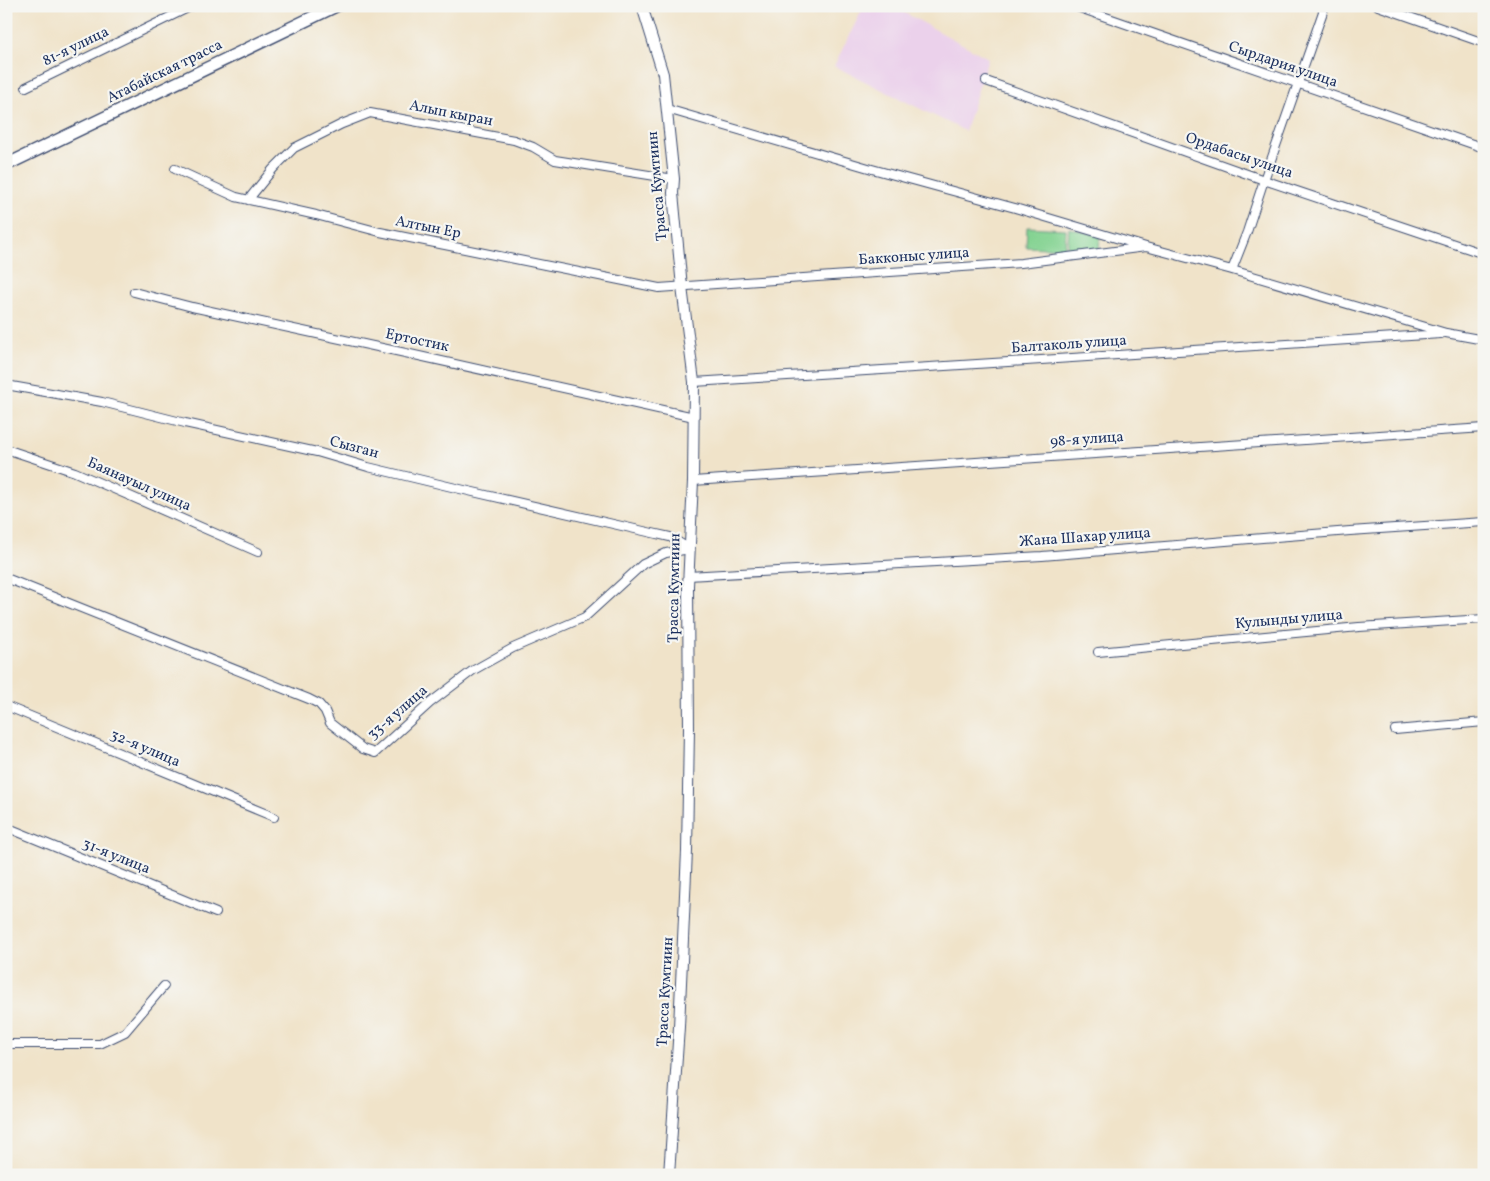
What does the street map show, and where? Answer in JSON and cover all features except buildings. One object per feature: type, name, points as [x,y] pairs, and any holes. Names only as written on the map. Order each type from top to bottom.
[{"type":"main road","name":"Атабайская трасса","points":[[6,165],[336,6]]},
{"type":"street","name":"81-я улица","points":[[26,86],[192,6]]},
{"type":"street","name":"Трасса Кумтиин","points":[[642,6],[663,74],[674,179],[673,193],[682,287],[694,382],[693,481],[688,576],[689,730],[687,851],[680,1027],[668,1175]]},
{"type":"street","name":"Сырдария улица","points":[[1074,6],[1484,148]]},
{"type":"street","points":[[1232,270],[1247,232],[1325,6]]},
{"type":"street","points":[[1378,6],[1484,43]]},
{"type":"street","name":"Ордабасы улица","points":[[986,81],[1264,180],[1484,254]]},
{"type":"street","points":[[667,109],[1446,333],[1484,340]]},
{"type":"street","name":"Алып кыран","points":[[248,200],[273,169],[294,148],[342,124],[370,113],[514,140],[533,147],[555,160],[674,179]]},
{"type":"street","name":"Алтын Ер","points":[[175,169],[236,197],[380,232],[659,288],[682,287]]},
{"type":"street","name":"Бакконыс улица","points":[[682,287],[1021,263],[1146,247]]},
{"type":"street","name":"Ертостик","points":[[134,292],[192,307],[694,417]]},
{"type":"street","name":"Балтаколь улица","points":[[694,382],[864,370],[1086,358],[1446,333]]},
{"type":"street","name":"Сызган","points":[[6,385],[102,402],[185,424],[317,452],[368,467],[670,537],[690,550]]},
{"type":"street","name":"98-я улица","points":[[693,481],[1484,428]]},
{"type":"street","name":"Баянауыл улица","points":[[6,449],[75,472],[258,552]]},
{"type":"street","name":"Жана Шахар улица","points":[[688,576],[1042,556],[1484,522]]},
{"type":"street","name":"33-я улица","points":[[6,578],[309,699],[319,704],[325,711],[330,723],[363,749],[375,753],[430,703],[472,671],[513,648],[585,616],[643,564],[666,553],[690,550]]},
{"type":"street","name":"Кулынды улица","points":[[1098,652],[1359,627],[1484,619]]},
{"type":"street","name":"32-я улица","points":[[6,706],[274,817]]},
{"type":"street","points":[[1395,730],[1484,722]]},
{"type":"street","name":"31-я улица","points":[[6,827],[216,913]]},
{"type":"street","points":[[6,1044],[100,1044],[125,1032],[164,986]]},
{"type":"shaded area","points":[[864,6],[892,6],[988,58],[965,131],[834,66]]},
{"type":"green space","points":[[1027,227],[1066,229],[1065,249],[1026,247]]},
{"type":"green space","points":[[1069,228],[1100,236],[1099,249],[1067,252]]}]
